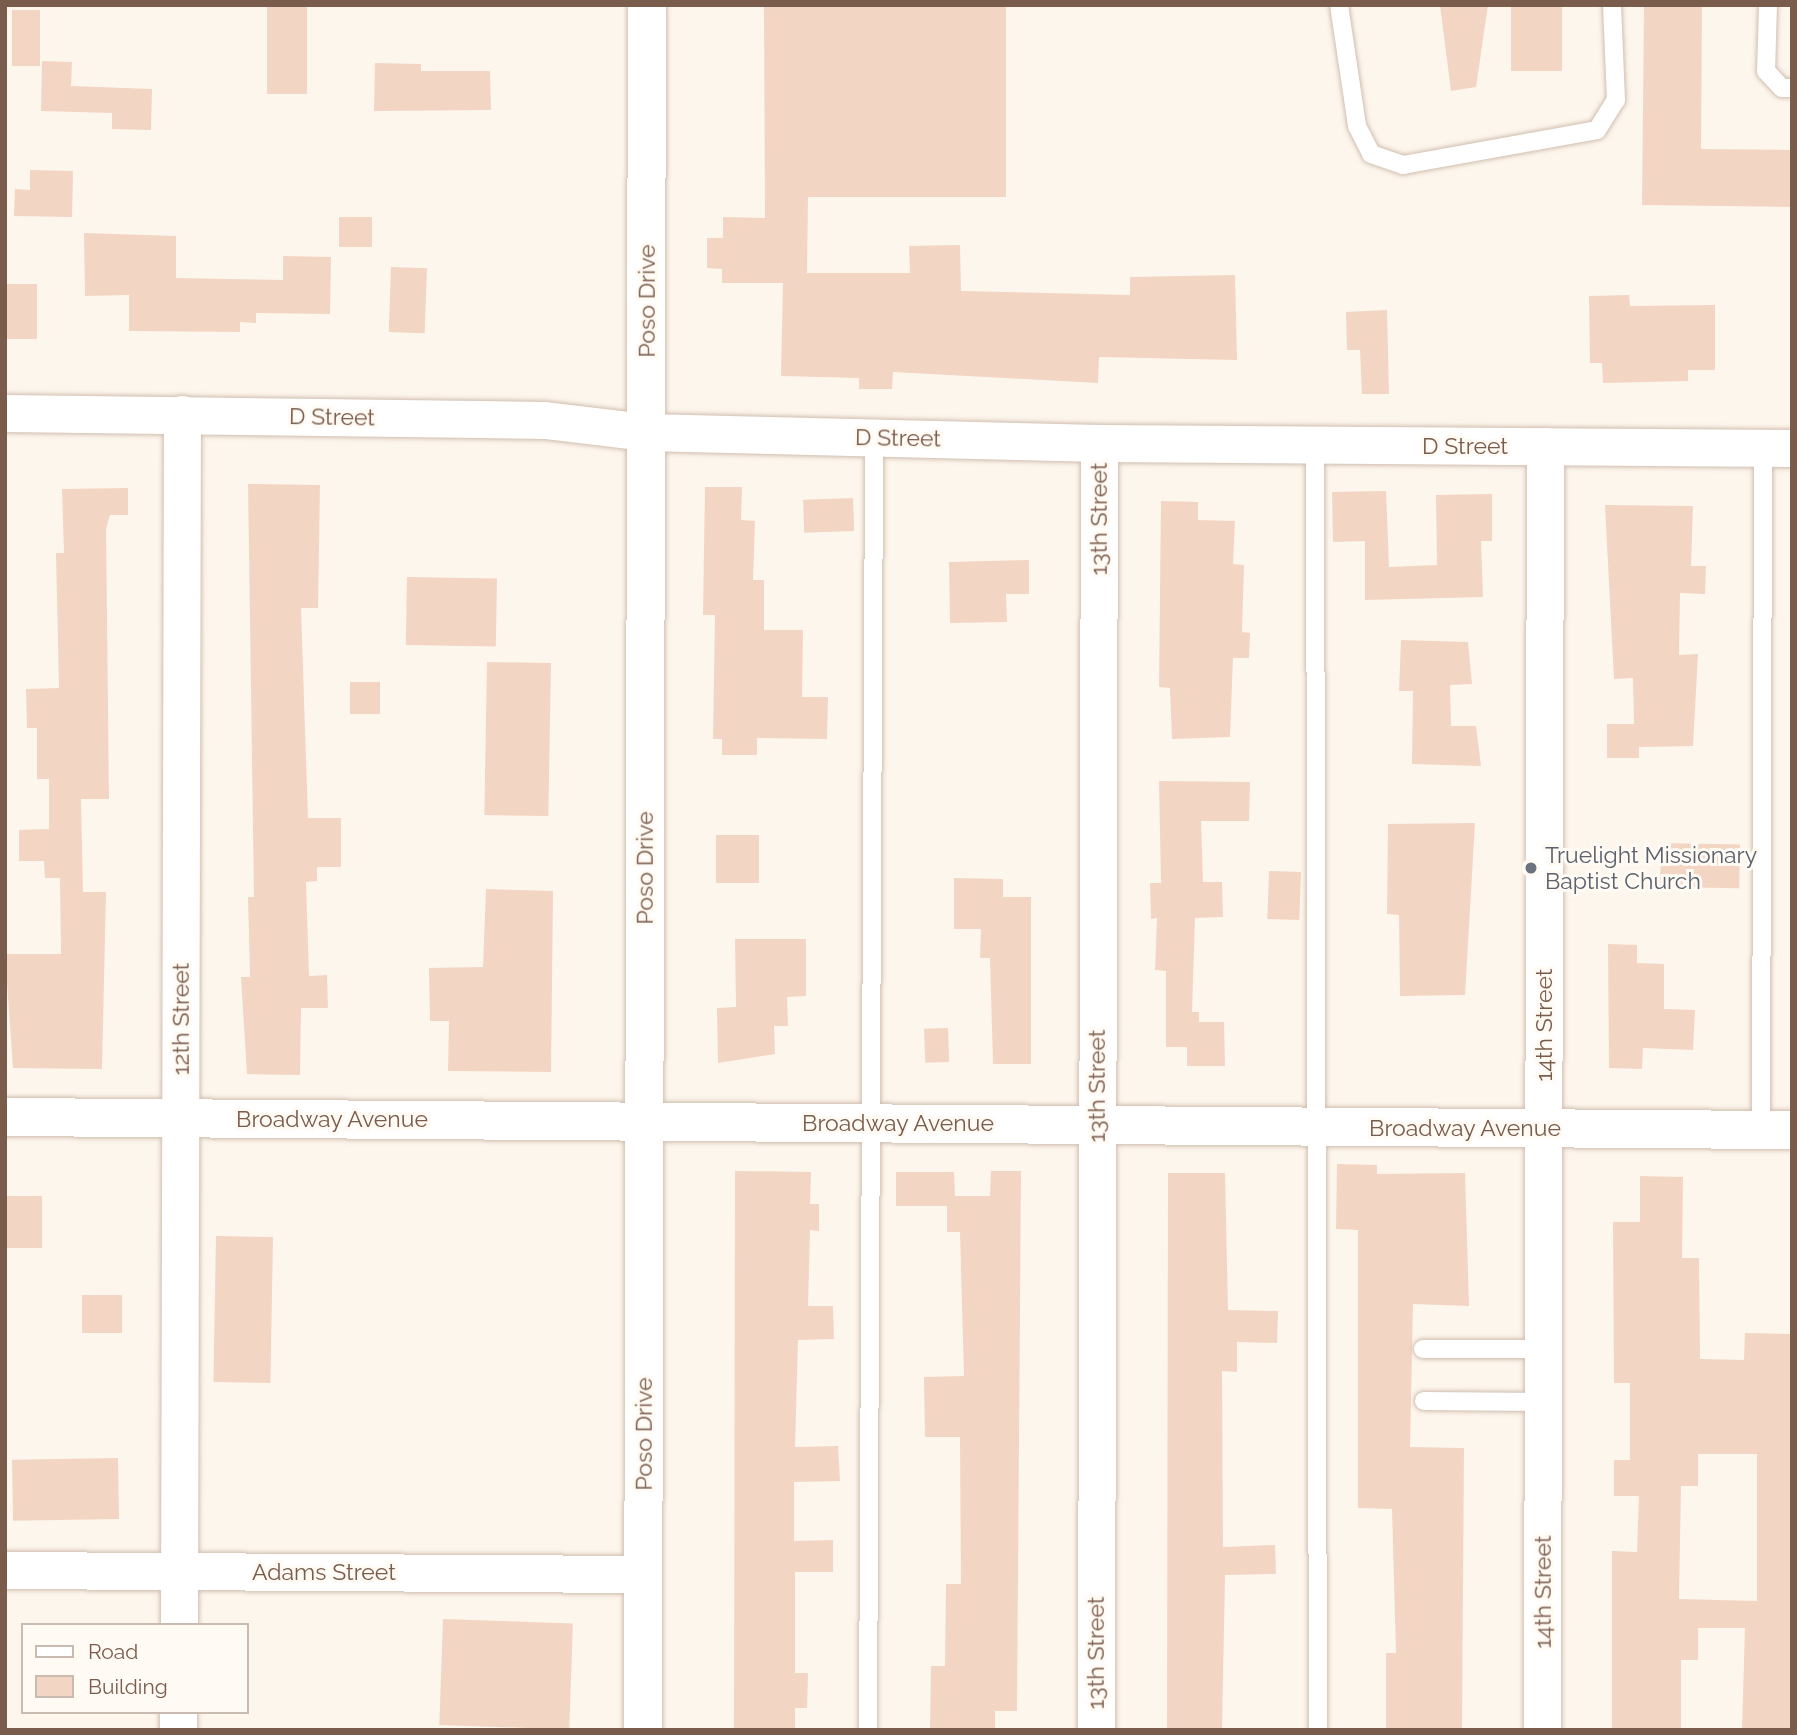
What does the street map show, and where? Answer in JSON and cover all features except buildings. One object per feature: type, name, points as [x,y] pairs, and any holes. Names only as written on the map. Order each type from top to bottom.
[{"type":"street","name":"Poso Drive","points":[[643,1730],[647,5]]},
{"type":"street","name":"D Street","points":[[5,413],[545,420],[646,432],[1099,443],[1777,448]]},
{"type":"street","name":"12th Street","points":[[179,1623],[183,414]]},
{"type":"street","name":"13th Street","points":[[1096,1730],[1099,443]]},
{"type":"street","name":"14th Street","points":[[1542,1730],[1545,446]]},
{"type":"street","name":"Broadway Avenue","points":[[5,1117],[1776,1130]]},
{"type":"street","name":"Adams Street","points":[[5,1570],[643,1574]]},
{"type":"lane","points":[[1339,5],[1357,126],[1371,154],[1403,165],[1597,130],[1616,100],[1612,5]]},
{"type":"lane","points":[[1768,5],[1766,71],[1782,88],[1792,88]]},
{"type":"lane","points":[[868,1730],[874,438]]},
{"type":"lane","points":[[1315,445],[1318,1730]]},
{"type":"lane","points":[[1776,1130],[1777,448]]},
{"type":"lane","points":[[1423,1349],[1543,1349]]},
{"type":"lane","points":[[1424,1401],[1543,1402]]},
{"type":"place","name":"Truelight Missionary Baptist Church","points":[[1531,868]]}]
